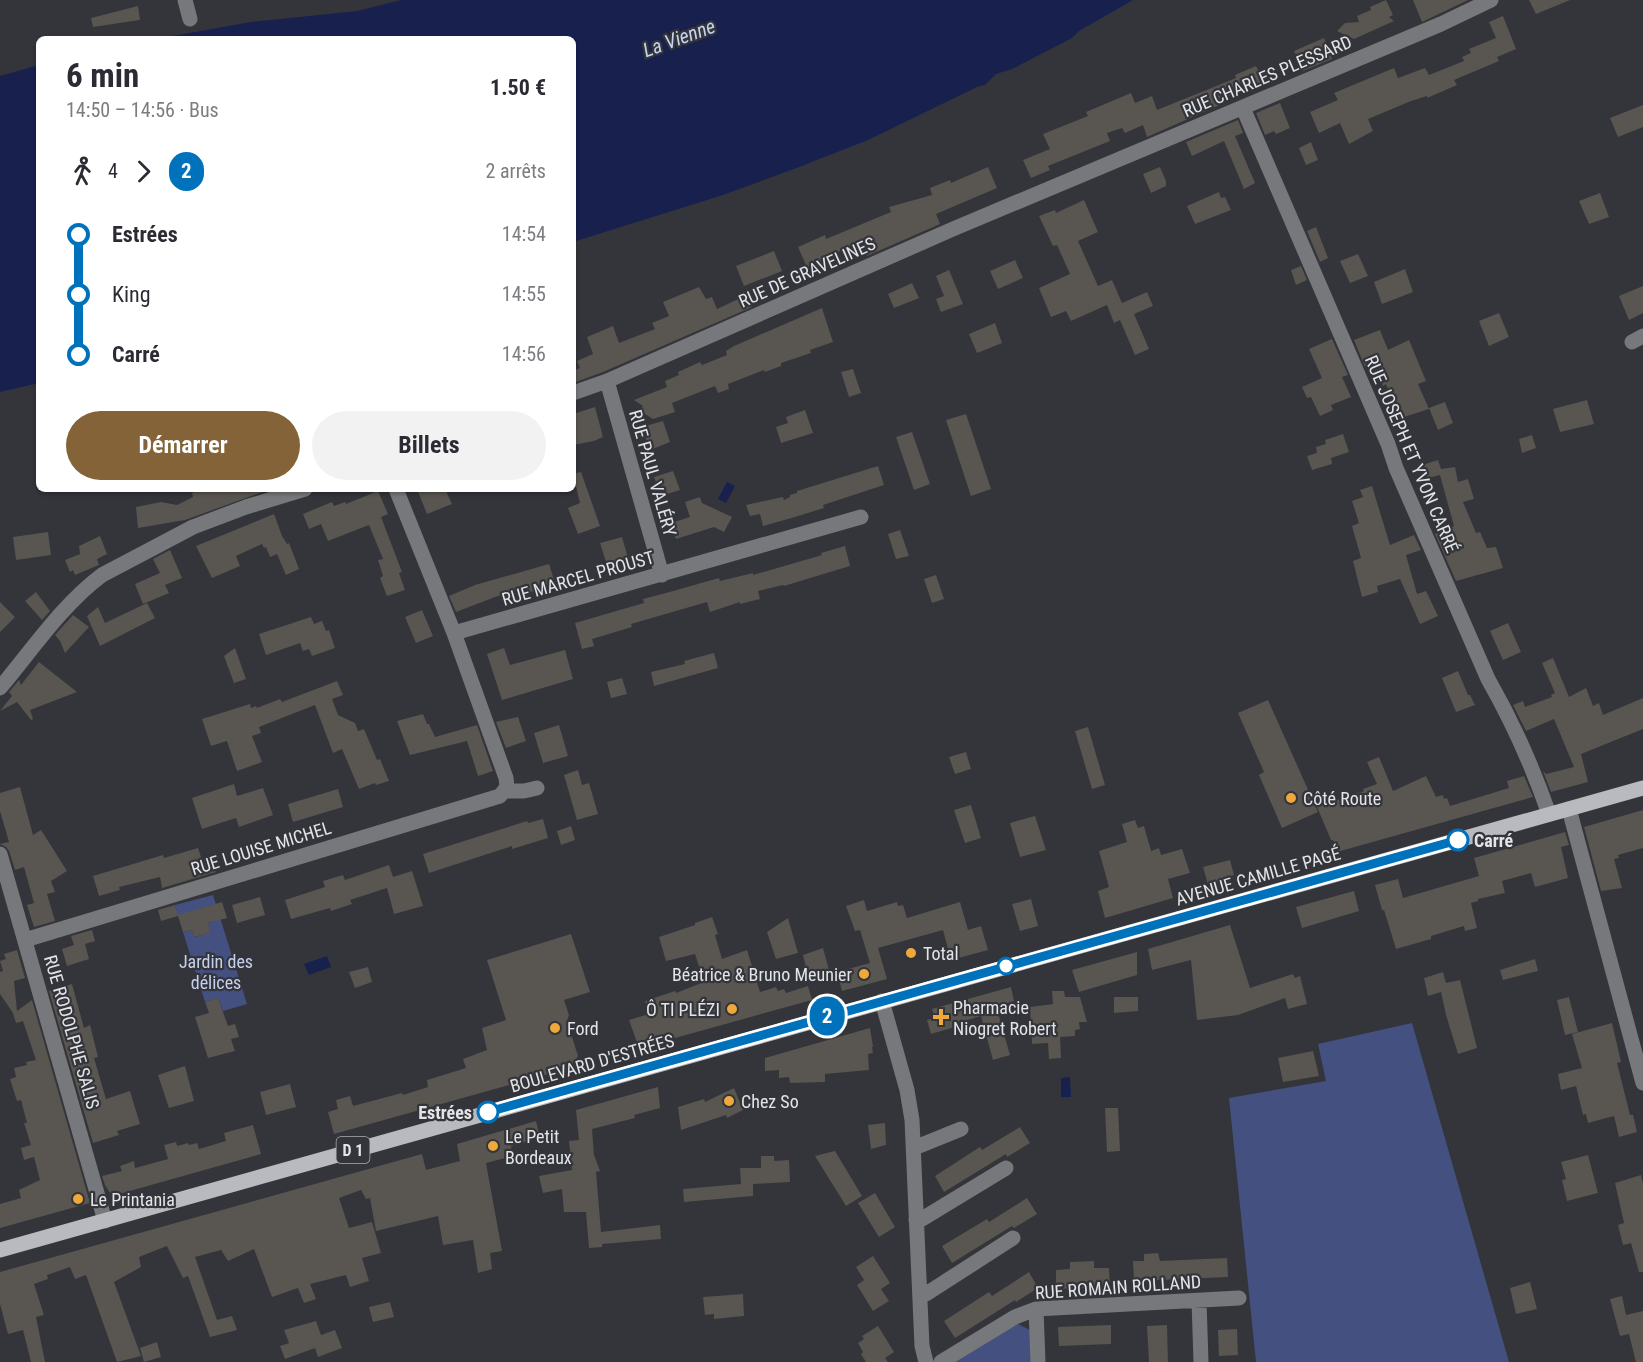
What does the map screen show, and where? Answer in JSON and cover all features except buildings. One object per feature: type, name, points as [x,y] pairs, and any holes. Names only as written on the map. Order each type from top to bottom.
[{"type":"main road","name":"AVENUE CAMILLE PAGÉ","points":[[882,1001],[1643,788]]},
{"type":"main road","name":"BOULEVARD D'ESTRÉES","points":[[0,1250],[882,1001]]},
{"type":"street","points":[[184,0],[190,19]]},
{"type":"street","name":"RUE CHARLES PLESSARD","points":[[1057,185],[1441,24],[1491,0]]},
{"type":"street","name":"RUE JOSEPH ET YVON CARRÉ","points":[[1243,108],[1388,444],[1395,468],[1488,679],[1501,701],[1549,814]]},
{"type":"street","name":"RUE DE GRAVELINES","points":[[576,392],[607,381],[1057,185]]},
{"type":"street","name":"RUE PAUL VALÉRY","points":[[607,381],[662,575]]},
{"type":"street","points":[[0,688],[67,607],[102,575],[193,527],[295,492]]},
{"type":"street","points":[[397,492],[454,633],[506,778],[506,791]]},
{"type":"street","name":"RUE MARCEL PROUST","points":[[454,633],[861,517]]},
{"type":"street","name":"RUE LOUISE MICHEL","points":[[25,939],[496,798],[506,791],[537,788]]},
{"type":"street","points":[[1569,809],[1643,1083]]},
{"type":"street","name":"RUE RODOLPHE SALIS","points":[[0,854],[105,1221]]},
{"type":"street","points":[[882,1001],[907,1090],[912,1120],[922,1346],[926,1362]]},
{"type":"street","points":[[914,1148],[961,1129]]},
{"type":"street","points":[[916,1220],[922,1220],[1006,1168]]},
{"type":"street","points":[[920,1296],[1013,1238]]},
{"type":"street","name":"RUE ROMAIN ROLLAND","points":[[941,1362],[1014,1317],[1036,1309],[1239,1298]]},
{"type":"street","points":[[1199,1301],[1201,1362]]},
{"type":"street","points":[[1036,1309],[1038,1362]]},
{"type":"green space","name":"Jardin des délices","points":[[213,895],[247,1004],[223,1011],[218,998],[205,1002],[183,932],[192,930],[195,937],[209,933],[208,923],[215,921],[178,916],[175,905]]},
{"type":"green space","points":[[1412,1023],[1509,1362],[1256,1362],[1229,1098],[1326,1081],[1318,1044]]},
{"type":"green space","points":[[1018,1324],[1030,1330],[1032,1362],[953,1362],[1011,1327]]},
{"type":"water","name":"La Vienne","points":[[401,0],[1133,0],[1079,31],[1072,38],[1012,69],[996,74],[985,85],[868,140],[723,195],[576,241],[576,36],[173,36],[251,22],[357,11]]},
{"type":"water","points":[[36,66],[36,384],[0,392],[0,76]]},
{"type":"water","points":[[727,482],[735,486],[726,503],[718,499]]},
{"type":"water","points":[[327,956],[331,967],[309,975],[304,964]]},
{"type":"water","points":[[1070,1077],[1071,1097],[1061,1097],[1061,1078]]},
{"type":"bus line","name":"2","points":[[488,1112],[1458,840]]},
{"type":"place","name":"Côté Route","points":[[1291,798]]},
{"type":"place","name":"Carré","points":[[1458,840]]},
{"type":"place","name":"Total","points":[[911,953]]},
{"type":"place","name":"Béatrice & Bruno Meunier","points":[[864,974]]},
{"type":"place","name":"Ô TI PLÉZI","points":[[732,1009]]},
{"type":"place","name":"Pharmacie Niogret Robert","points":[[941,1017]]},
{"type":"place","name":"Ford","points":[[555,1028]]},
{"type":"place","name":"Chez So","points":[[729,1101]]},
{"type":"place","name":"Estrées","points":[[488,1112]]},
{"type":"place","name":"Le Petit Bordeaux","points":[[493,1146]]},
{"type":"place","name":"Le Printania","points":[[78,1199]]}]
